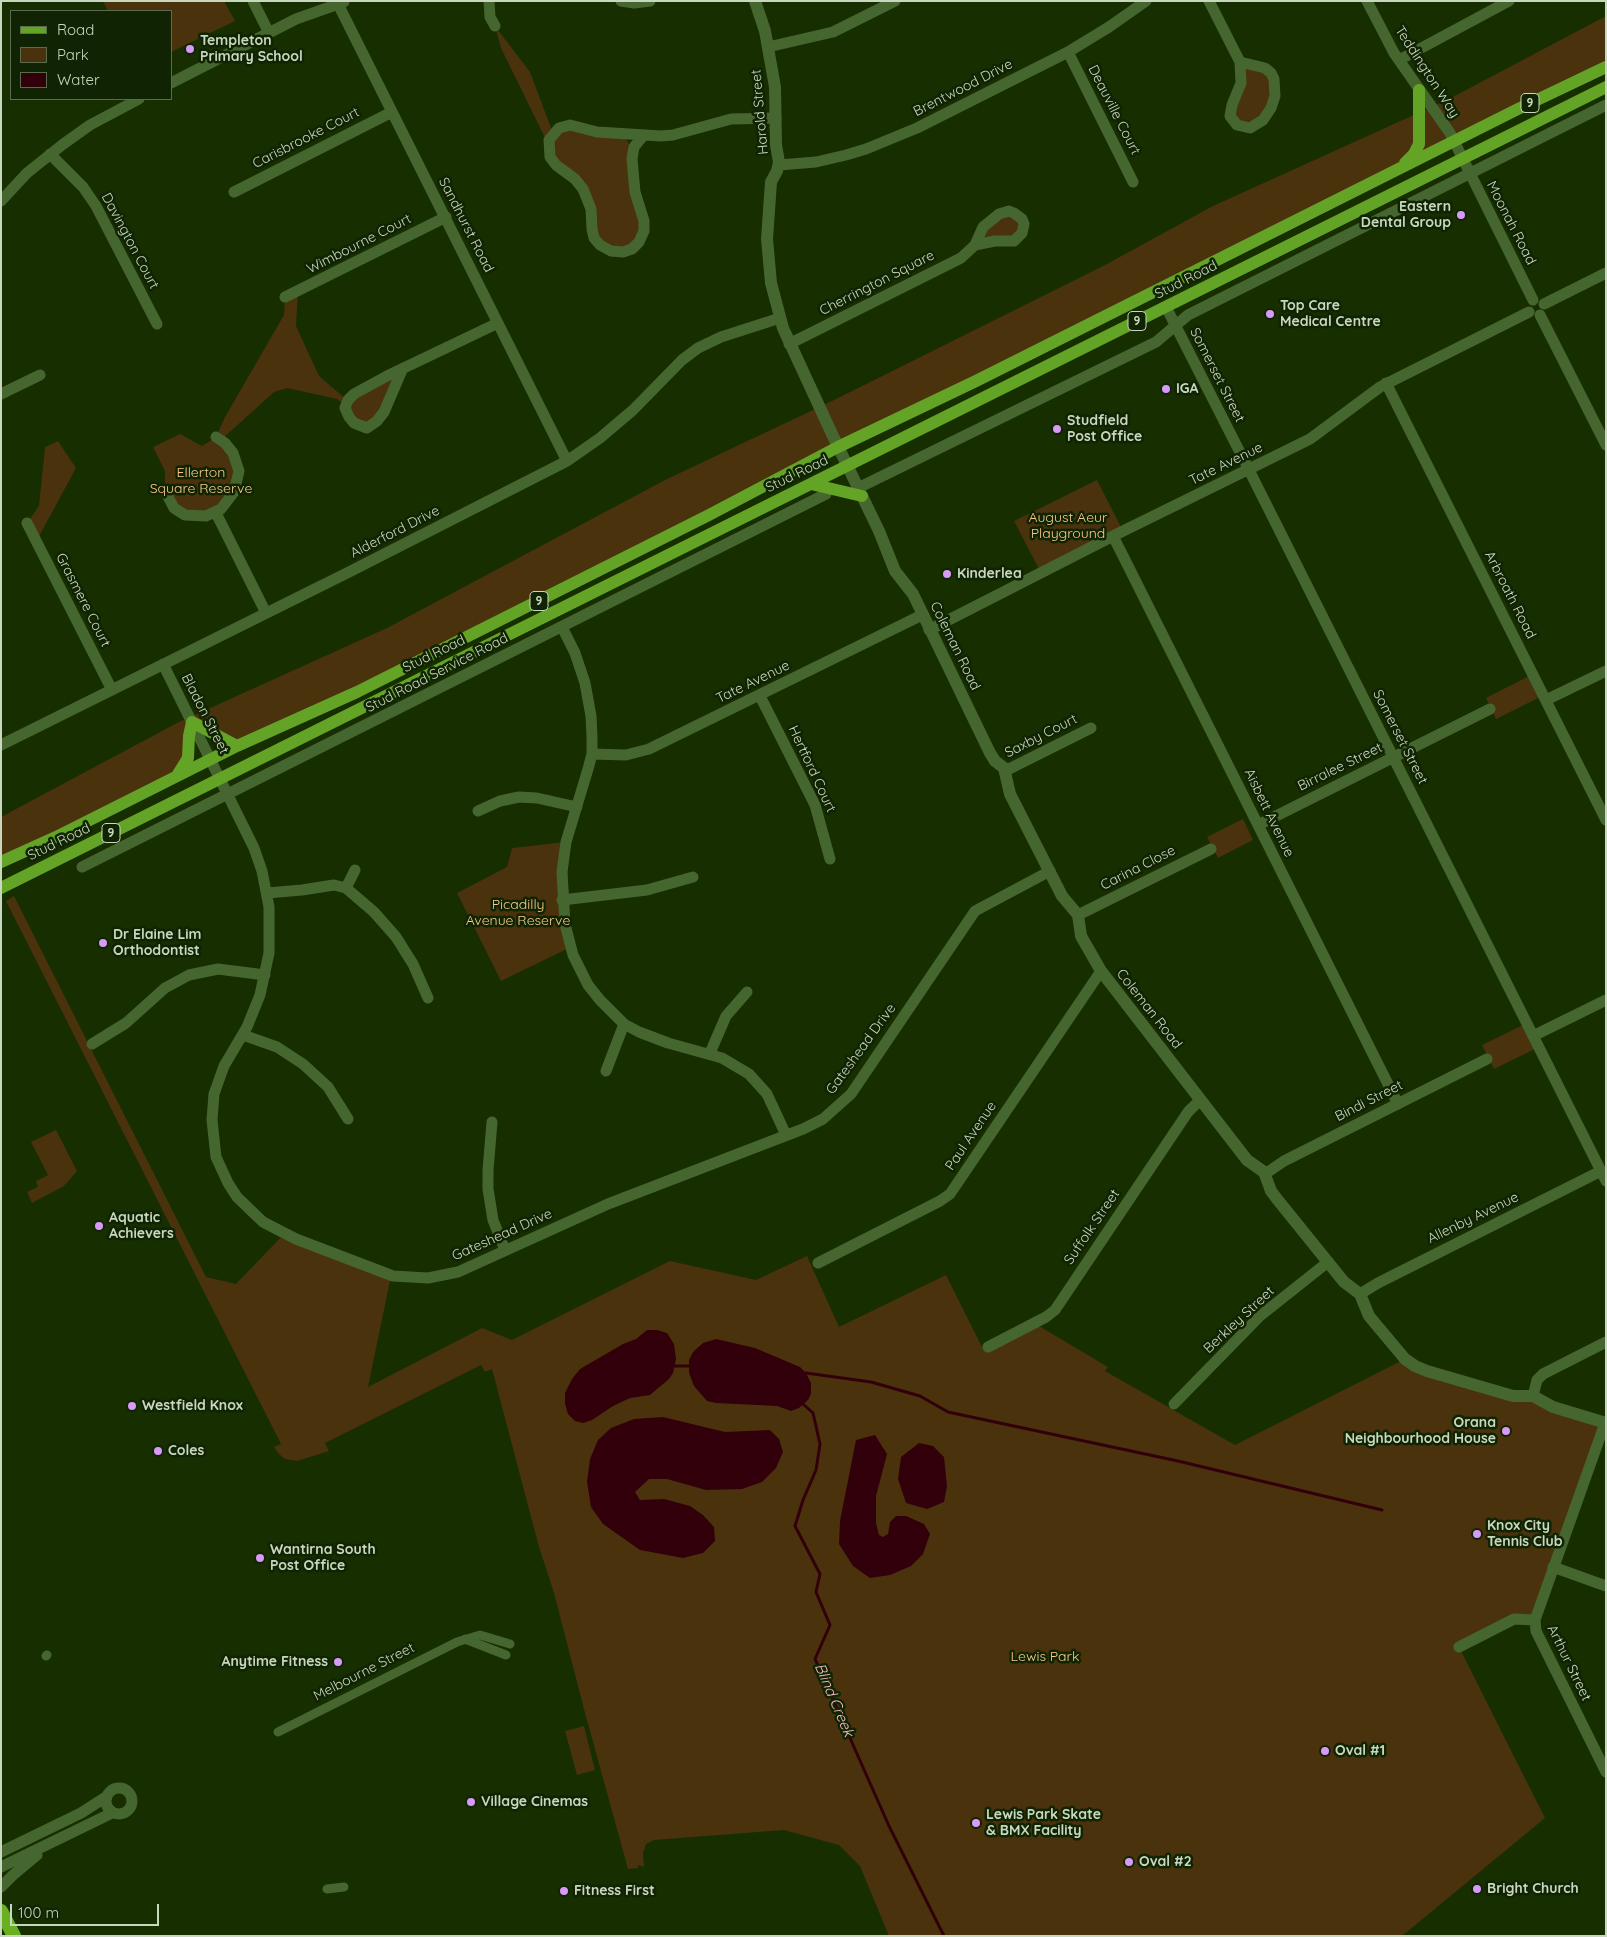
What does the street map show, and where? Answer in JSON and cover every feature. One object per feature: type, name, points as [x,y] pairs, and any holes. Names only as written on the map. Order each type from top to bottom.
[{"type":"highway","points":[[1,1911],[14,1936]]},
{"type":"main road","name":"Stud Road","points":[[1,862],[56,837],[237,746],[349,696],[709,515],[838,447],[976,381],[1454,141],[1606,67]]},
{"type":"main road","name":"Stud Road","points":[[1,888],[1606,87]]},
{"type":"main road","points":[[1400,168],[1414,154],[1419,144],[1419,90]]},
{"type":"main road","points":[[811,484],[860,492]]},
{"type":"main road","points":[[177,776],[188,758],[192,722],[237,746]]},
{"type":"street","points":[[253,1],[269,33]]},
{"type":"street","points":[[489,1],[490,17],[495,26]]},
{"type":"street","points":[[621,1],[634,3],[650,1]]},
{"type":"street","name":"Harold Street","points":[[755,1],[768,47],[775,87],[776,145],[779,165],[771,182],[767,231],[771,283],[789,344],[838,447]]},
{"type":"street","name":"Brentwood Drive","points":[[779,165],[816,162],[866,149],[917,128],[1068,52],[1109,27],[1146,1]]},
{"type":"street","points":[[1209,1],[1240,62],[1241,83],[1232,105],[1230,116],[1238,125],[1247,128],[1254,126],[1270,112],[1274,100],[1275,85],[1273,76],[1268,70],[1255,64],[1240,62]]},
{"type":"street","name":"Teddington Way","points":[[1368,1],[1399,60],[1454,141],[1462,158]]},
{"type":"street","points":[[1399,60],[1509,1]]},
{"type":"street","points":[[172,82],[296,19],[341,2]]},
{"type":"street","name":"Sandhurst Road","points":[[341,2],[392,112],[567,461]]},
{"type":"street","points":[[768,47],[833,32],[894,2]]},
{"type":"street","name":"Deauville Court","points":[[1068,52],[1133,182]]},
{"type":"street","points":[[1,200],[50,154],[90,125],[137,100]]},
{"type":"street","points":[[860,492],[1156,342],[1188,315],[1606,104]]},
{"type":"street","name":"Carisbrooke Court","points":[[234,192],[392,112]]},
{"type":"street","points":[[620,132],[628,142],[632,152],[634,184],[644,221],[644,231],[639,242],[632,248],[623,252],[615,252],[603,247],[594,238],[591,210],[586,194],[575,180],[553,162],[548,144],[553,134],[559,128],[566,125],[576,125],[597,132],[620,132],[643,136],[673,135],[731,119],[776,118]]},
{"type":"street","points":[[632,152],[643,136]]},
{"type":"street","name":"Davington Court","points":[[50,154],[83,187],[96,206],[157,324]]},
{"type":"street","name":"Moonah Road","points":[[1462,158],[1539,307],[1606,445]]},
{"type":"street","name":"Wimbourne Court","points":[[285,297],[446,217]]},
{"type":"street","name":"Cherrington Square","points":[[789,344],[961,258],[975,245]]},
{"type":"street","points":[[1539,307],[1606,273]]},
{"type":"street","name":"Somerset Street","points":[[1166,307],[1603,1176]]},
{"type":"street","name":"Tate Avenue","points":[[929,630],[1113,536],[1310,439],[1370,393],[1529,312],[1532,315],[1539,307]]},
{"type":"street","name":"Alderford Drive","points":[[1,745],[512,491],[567,461],[622,420],[682,360],[698,348],[721,337],[780,318]]},
{"type":"street","points":[[402,370],[384,412],[373,425],[364,428],[351,420],[345,408],[346,402],[350,397],[379,381],[498,323]]},
{"type":"street","points":[[1,394],[40,375]]},
{"type":"street","name":"Arbroath Road","points":[[1386,384],[1606,820]]},
{"type":"street","points":[[165,491],[174,508],[185,515],[206,516],[216,513],[227,504],[234,492],[239,472],[229,448],[216,437]]},
{"type":"street","name":"Coleman Road","points":[[838,447],[881,536],[895,571],[913,594],[992,757],[1005,771],[1010,794],[1065,900],[1078,915],[1081,936],[1101,971],[1247,1160],[1265,1174],[1273,1195],[1344,1282],[1360,1294],[1369,1316],[1401,1355],[1415,1366],[1510,1395],[1533,1396],[1553,1407],[1605,1423]]},
{"type":"street","points":[[797,490],[805,505]]},
{"type":"street","name":"Stud Road Service Road","points":[[82,867],[826,494]]},
{"type":"street","points":[[216,513],[266,613]]},
{"type":"street","name":"Grasmere Court","points":[[27,523],[112,690]]},
{"type":"street","name":"Aisbett Avenue","points":[[1113,536],[1398,1104]]},
{"type":"street","name":"Tate Avenue","points":[[592,754],[626,755],[649,749],[760,696],[922,614]]},
{"type":"street","points":[[562,627],[575,653],[585,683],[591,716],[592,754],[576,807],[564,855],[562,872],[562,900],[568,938],[583,975],[600,1000],[624,1024],[646,1036],[710,1053],[741,1068],[756,1081],[772,1102],[786,1135]]},
{"type":"street","name":"Bladon Street","points":[[163,664],[220,779]]},
{"type":"street","points":[[1546,700],[1606,671]]},
{"type":"street","name":"Hertford Court","points":[[760,696],[815,805],[830,859]]},
{"type":"street","name":"Birralee Street","points":[[1258,825],[1490,709]]},
{"type":"street","name":"Saxby Court","points":[[1005,771],[1092,728]]},
{"type":"street","name":"Gateshead Drive","points":[[220,779],[254,848],[267,893],[270,939],[265,975],[255,1010],[243,1035],[224,1066],[217,1084],[212,1108],[212,1133],[216,1157],[224,1177],[237,1197],[254,1215],[272,1228],[370,1269],[400,1278],[421,1279],[443,1276],[471,1266],[608,1204],[823,1119],[851,1094],[975,910],[1050,871]]},
{"type":"street","points":[[478,811],[500,801],[519,797],[542,799],[576,807]]},
{"type":"street","name":"Carina Close","points":[[1078,915],[1211,849]]},
{"type":"street","points":[[346,888],[355,870]]},
{"type":"street","points":[[562,900],[647,890],[693,878]]},
{"type":"street","points":[[267,893],[334,885],[346,888],[374,912],[396,937],[413,964],[428,998]]},
{"type":"street","points":[[92,1044],[126,1023],[165,988],[189,975],[218,968],[265,975]]},
{"type":"street","name":"Paul Avenue","points":[[818,1264],[950,1194],[1101,971]]},
{"type":"street","points":[[710,1053],[726,1016],[747,992]]},
{"type":"street","points":[[1533,1036],[1606,1000]]},
{"type":"street","points":[[606,1071],[624,1024]]},
{"type":"street","points":[[243,1035],[277,1048],[304,1064],[328,1087],[348,1119]]},
{"type":"street","name":"Bindi Street","points":[[1265,1174],[1284,1161],[1487,1059]]},
{"type":"street","name":"Suffolk Street","points":[[988,1347],[1046,1317],[1054,1310],[1188,1112],[1200,1100]]},
{"type":"street","points":[[492,1122],[488,1189],[493,1220],[505,1250]]},
{"type":"street","name":"Allenby Avenue","points":[[1360,1294],[1378,1283],[1603,1176]]},
{"type":"street","name":"Berkley Street","points":[[1174,1404],[1263,1313],[1328,1262]]},
{"type":"street","points":[[1533,1396],[1537,1380],[1543,1374],[1606,1342]]},
{"type":"street","points":[[1459,1647],[1514,1619],[1535,1620],[1605,1423]]},
{"type":"street","points":[[1553,1567],[1606,1586]]},
{"type":"street","name":"Arthur Street","points":[[1535,1620],[1536,1631],[1606,1772]]},
{"type":"street","name":"Melbourne Street","points":[[278,1732],[464,1639],[480,1635],[510,1644]]},
{"type":"street","points":[[464,1639],[506,1656]]},
{"type":"street","points":[[1,1867],[112,1813],[120,1814],[127,1812],[131,1806],[132,1798],[127,1791],[120,1788],[113,1790],[106,1798],[81,1813],[3,1850]]},
{"type":"street","points":[[106,1798],[107,1808],[112,1813]]},
{"type":"street","points":[[1,1888],[48,1845]]},
{"type":"street","points":[[327,1889],[344,1887]]},
{"type":"green space","points":[[103,1],[224,1],[235,21],[172,52],[172,10],[108,10]]},
{"type":"green space","points":[[1606,16],[1606,67],[237,746],[192,722],[177,776],[1,862],[1,817],[177,723],[387,628],[665,480],[832,401],[1105,265],[1213,206],[1449,99]]},
{"type":"green space","points":[[495,26],[530,72],[553,133],[559,128],[625,137],[630,146],[644,221],[632,249],[600,245],[592,214],[548,144],[501,48]]},
{"type":"green space","points":[[1240,62],[1273,75],[1270,112],[1240,126],[1232,105]]},
{"type":"green space","points":[[1019,215],[1020,236],[977,238],[994,216]]},
{"type":"green space","name":"Ellerton Square Reserve","points":[[298,291],[296,326],[319,376],[347,400],[402,370],[384,412],[364,427],[345,405],[337,399],[287,388],[274,392],[221,440],[239,471],[221,509],[185,515],[165,491],[165,471],[153,447],[180,434],[202,446],[216,437],[225,417],[284,315],[285,297]]},
{"type":"green space","points":[[58,441],[76,468],[36,542],[27,523],[39,506],[45,447]]},
{"type":"green space","name":"August Aeur Playground","points":[[1097,480],[1123,531],[1041,573],[1014,521]]},
{"type":"green space","points":[[1533,674],[1544,695],[1496,719],[1486,698]]},
{"type":"green space","points":[[1243,819],[1253,840],[1218,858],[1207,837]]},
{"type":"green space","name":"Picadilly Avenue Reserve","points":[[566,842],[571,947],[501,981],[457,893],[507,867],[512,848]]},
{"type":"green space","name":"Lewis Park","points":[[14,896],[206,1277],[236,1284],[284,1234],[391,1276],[368,1387],[482,1328],[512,1340],[670,1261],[756,1280],[807,1256],[839,1327],[946,1275],[983,1349],[1034,1323],[1108,1367],[1105,1371],[1235,1445],[1405,1359],[1605,1423],[1535,1620],[1525,1619],[1459,1647],[1545,1818],[1402,1936],[889,1936],[860,1866],[839,1845],[784,1830],[654,1840],[646,1844],[643,1853],[644,1867],[638,1865],[638,1868],[628,1869],[492,1369],[485,1372],[481,1365],[325,1443],[329,1451],[297,1461],[285,1459],[279,1454],[274,1447],[281,1444],[6,901]]},
{"type":"green space","points":[[1527,1023],[1539,1047],[1494,1069],[1482,1045]]},
{"type":"green space","points":[[56,1130],[77,1171],[64,1186],[32,1203],[27,1192],[38,1187],[36,1181],[48,1175],[31,1142]]},
{"type":"green space","points":[[584,1726],[595,1770],[577,1775],[565,1731]]},
{"type":"water","points":[[647,1330],[667,1333],[674,1344],[676,1359],[673,1373],[669,1379],[650,1395],[630,1398],[613,1406],[592,1420],[583,1423],[575,1421],[568,1414],[565,1404],[565,1393],[572,1379],[580,1369],[623,1344],[636,1339]]},
{"type":"water","points":[[716,1339],[755,1348],[800,1367],[806,1373],[811,1383],[811,1394],[808,1400],[799,1408],[791,1411],[777,1406],[707,1401],[694,1386],[689,1373],[689,1360],[693,1352],[703,1343]]},
{"type":"water","points":[[663,1417],[725,1432],[770,1430],[779,1439],[783,1452],[776,1468],[762,1482],[742,1489],[706,1490],[667,1479],[649,1479],[635,1492],[640,1500],[664,1499],[690,1506],[703,1515],[714,1527],[715,1541],[703,1553],[683,1558],[640,1550],[603,1524],[591,1507],[587,1482],[590,1459],[598,1440],[611,1428],[634,1419]]},
{"type":"water","points":[[875,1435],[887,1454],[876,1496],[876,1523],[879,1535],[883,1537],[888,1534],[890,1522],[896,1516],[906,1516],[924,1524],[930,1534],[923,1554],[911,1566],[890,1575],[870,1578],[853,1566],[839,1544],[840,1521],[856,1440]]},
{"type":"water","points":[[919,1443],[933,1446],[944,1457],[947,1486],[944,1502],[927,1509],[906,1503],[898,1479],[901,1457]]},
{"type":"waterway","name":"Blind Creek","points":[[675,1366],[689,1366]]},
{"type":"waterway","points":[[806,1373],[871,1382],[920,1396],[948,1412],[1178,1461],[1382,1510]]},
{"type":"waterway","name":"Blind Creek","points":[[803,1404],[813,1413],[820,1444],[816,1470],[803,1500],[795,1526],[820,1574],[816,1592],[830,1625],[815,1659],[889,1826],[944,1936]]},
{"type":"place","name":"Templeton Primary School","points":[[190,49]]},
{"type":"place","name":"Eastern Dental Group","points":[[1461,215]]},
{"type":"place","name":"Top Care Medical Centre","points":[[1270,314]]},
{"type":"place","name":"IGA","points":[[1166,389]]},
{"type":"place","name":"Studfield Post Office","points":[[1057,429]]},
{"type":"place","name":"Kinderlea","points":[[947,574]]},
{"type":"place","name":"Dr Elaine Lim Orthodontist","points":[[103,943]]},
{"type":"place","name":"Aquatic Achievers","points":[[99,1226]]},
{"type":"place","name":"Westfield Knox","points":[[132,1406]]},
{"type":"place","name":"Orana Neighbourhood House","points":[[1506,1431]]},
{"type":"place","name":"Coles","points":[[158,1451]]},
{"type":"place","name":"Knox City Tennis Club","points":[[1477,1534]]},
{"type":"place","name":"Wantirna South Post Office","points":[[260,1558]]},
{"type":"place","name":"Anytime Fitness","points":[[338,1662]]},
{"type":"place","name":"Oval #1","points":[[1325,1751]]},
{"type":"place","name":"Village Cinemas","points":[[471,1802]]},
{"type":"place","name":"Lewis Park Skate & BMX Facility","points":[[976,1823]]},
{"type":"place","name":"Oval #2","points":[[1129,1862]]},
{"type":"place","name":"Bright Church","points":[[1477,1889]]},
{"type":"place","name":"Fitness First","points":[[564,1891]]}]
